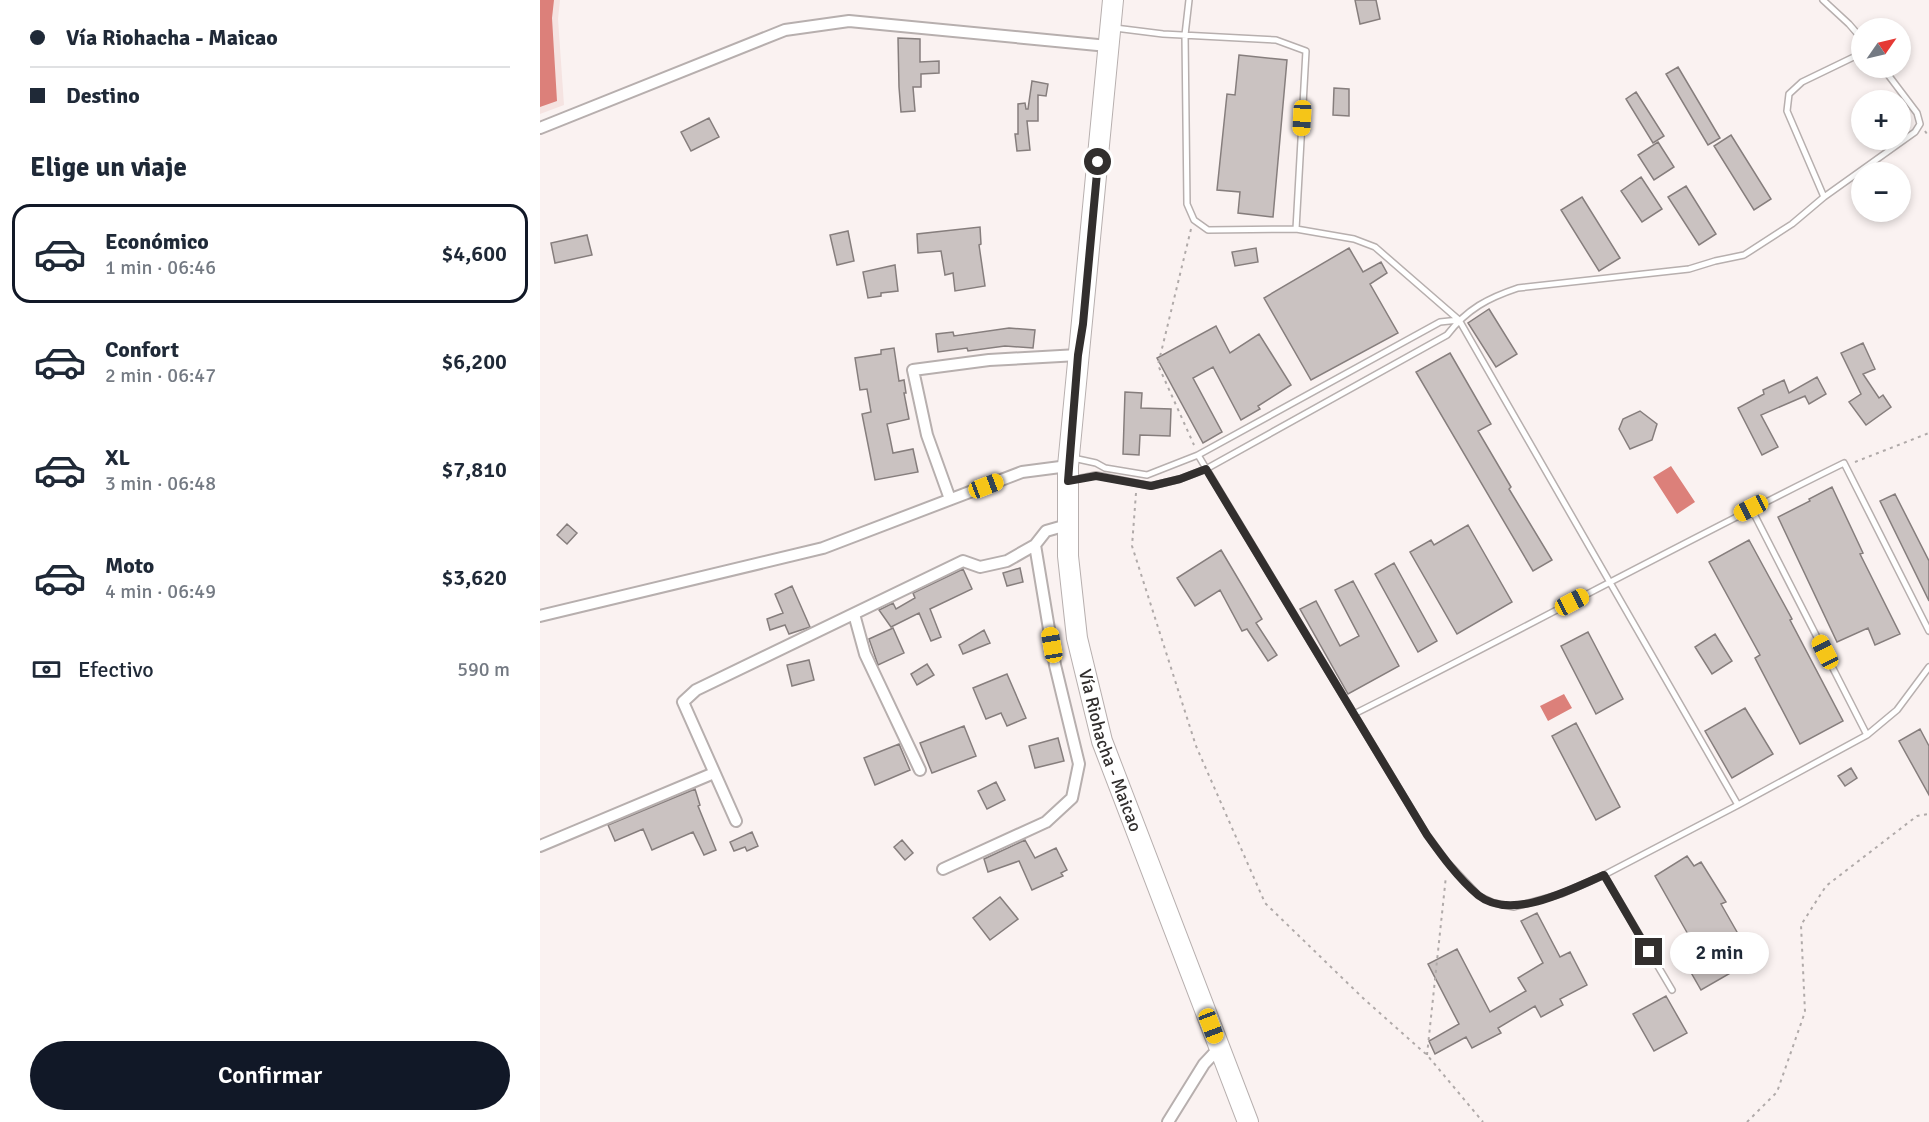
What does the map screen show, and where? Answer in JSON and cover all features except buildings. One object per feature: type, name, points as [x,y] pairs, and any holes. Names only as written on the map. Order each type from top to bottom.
[{"type":"highway","name":"Vía Riohacha - Maicao","points":[[1113,0],[1068,468],[1068,556],[1077,638],[1102,741],[1248,1122]]},
{"type":"street","points":[[540,128],[785,30],[849,21],[1109,37]]},
{"type":"street","points":[[950,499],[927,435],[913,370],[989,360],[1078,355]]},
{"type":"street","points":[[540,616],[823,548],[1022,472],[1068,468]]},
{"type":"street","points":[[736,821],[683,702],[696,690],[963,561],[980,567],[1007,561],[1035,545],[1046,531],[1067,525]]},
{"type":"street","points":[[943,869],[1046,822],[1072,798],[1079,764],[1055,665],[1035,545]]},
{"type":"street","points":[[854,614],[865,654],[920,770]]},
{"type":"street","points":[[540,846],[714,773]]},
{"type":"street","points":[[1168,1122],[1204,1064],[1219,1048]]},
{"type":"lane","points":[[1189,0],[1185,35],[1187,204],[1194,220],[1208,230],[1296,229],[1354,238],[1375,247],[1459,320],[1738,805]]},
{"type":"lane","points":[[1823,0],[1851,26]]},
{"type":"lane","points":[[1109,37],[1185,35],[1276,40],[1306,51],[1296,229]]},
{"type":"lane","points":[[1824,197],[1787,111],[1789,94],[1802,82],[1851,58]]},
{"type":"lane","points":[[1068,468],[1096,476],[1151,486],[1180,479],[1206,469],[1447,335],[1468,311],[1498,295],[1518,288],[1689,270],[1715,261],[1744,255],[1792,224],[1824,197],[1915,132],[1920,124],[1917,113],[1891,78]]},
{"type":"lane","points":[[1068,468],[1096,463],[1105,468],[1147,476],[1198,455],[1440,322],[1459,320]]},
{"type":"lane","points":[[1198,455],[1427,835],[1447,862],[1479,896],[1494,903],[1514,907],[1561,894],[1604,875],[1738,805],[1867,735],[1897,710],[1929,667]]},
{"type":"lane","points":[[1096,463],[1096,476]]},
{"type":"lane","points":[[1353,714],[1476,653],[1751,508],[1844,463],[1929,631]]},
{"type":"lane","points":[[1751,508],[1867,735]]},
{"type":"lane","points":[[1604,875],[1672,990]]},
{"type":"path","points":[[1194,220],[1158,365],[1198,455]]},
{"type":"path","points":[[1855,462],[1929,433]]},
{"type":"path","points":[[1137,483],[1132,546],[1196,746],[1265,903],[1365,1000],[1427,1055],[1483,1122]]},
{"type":"path","points":[[1748,1122],[1777,1092],[1805,1012],[1802,925],[1826,886],[1917,816],[1929,814]]},
{"type":"path","points":[[1427,1055],[1447,862]]},
{"type":"shaded area","points":[[540,0],[560,0],[558,19],[564,105],[540,114]]},
{"type":"shaded area","points":[[540,0],[554,0],[552,18],[557,101],[540,107]]},
{"type":"shaded area","points":[[1671,466],[1695,502],[1677,514],[1653,477]]},
{"type":"shaded area","points":[[1564,694],[1572,708],[1548,721],[1540,706]]},
{"type":"route","points":[[1098,162],[1078,355],[1068,481],[1096,476],[1151,486],[1180,479],[1206,469],[1427,835],[1447,862],[1479,896],[1494,903],[1514,907],[1561,894],[1604,875],[1649,952]]}]
